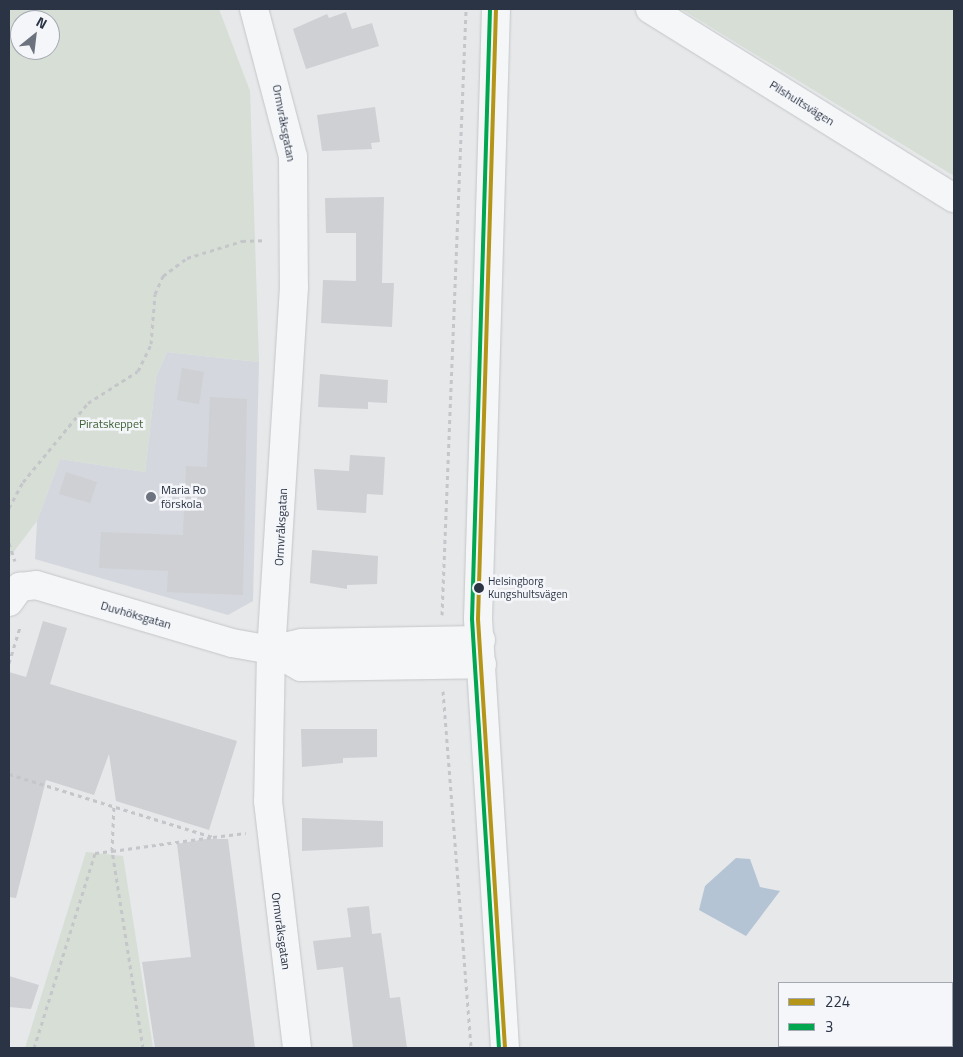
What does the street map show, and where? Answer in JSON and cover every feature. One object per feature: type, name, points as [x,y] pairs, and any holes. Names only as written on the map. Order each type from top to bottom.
[{"type":"street","name":"Ormvråksgatan","points":[[254,9],[293,157],[294,287],[271,650],[268,801],[297,1048]]},
{"type":"street","points":[[496,9],[482,415],[481,652],[505,1048]]},
{"type":"street","name":"Pilshultsvägen","points":[[650,9],[954,198]]},
{"type":"street","name":"Duvhöksgatan","points":[[16,610],[20,587],[36,585],[232,643],[271,650],[301,667],[481,652]]},
{"type":"path","points":[[269,250],[270,233]]},
{"type":"path","points":[[9,508],[23,482],[88,404],[138,371],[151,344],[155,294],[163,276],[187,258],[242,241],[270,240]]},
{"type":"path","points":[[444,536],[455,536]]},
{"type":"path","points":[[9,543],[17,567]]},
{"type":"path","points":[[9,568],[22,566]]},
{"type":"path","points":[[9,663],[16,610]]},
{"type":"path","points":[[9,774],[114,804],[213,837]]},
{"type":"path","points":[[114,804],[112,851],[143,1048]]},
{"type":"path","points":[[34,1048],[95,853],[247,833]]},
{"type":"shaded area","name":"Maria Ro förskola","points":[[167,352],[259,362],[253,601],[228,615],[35,559],[37,521],[60,459],[145,472],[156,377]]},
{"type":"green space","name":"Piratskeppet","points":[[9,9],[219,9],[250,91],[259,362],[167,352],[156,377],[145,472],[60,459],[37,521],[9,558]]},
{"type":"green space","points":[[681,9],[954,9],[954,176]]},
{"type":"green space","points":[[86,852],[123,856],[153,1048],[25,1048]]},
{"type":"water","points":[[736,858],[750,859],[760,887],[780,891],[746,936],[699,910],[705,886]]},
{"type":"building","points":[[346,12],[352,29],[372,23],[379,46],[306,69],[293,29],[327,14],[329,18]]},
{"type":"building","points":[[375,107],[380,142],[371,143],[372,149],[322,151],[317,115]]},
{"type":"building","points":[[384,197],[382,283],[394,283],[392,327],[321,323],[323,280],[356,281],[356,233],[326,233],[325,198]]},
{"type":"building","points":[[182,368],[204,372],[199,404],[177,400]]},
{"type":"building","points":[[320,374],[388,380],[387,403],[368,402],[368,409],[318,407]]},
{"type":"building","points":[[210,397],[247,399],[243,595],[167,592],[168,571],[99,568],[101,532],[183,535],[186,466],[207,467]]},
{"type":"building","points":[[350,455],[385,457],[383,495],[367,494],[366,513],[317,510],[314,469],[349,471]]},
{"type":"building","points":[[66,472],[97,482],[90,503],[59,494]]},
{"type":"building","points":[[312,550],[378,556],[377,584],[347,585],[347,589],[310,583]]},
{"type":"building","points":[[43,621],[67,628],[50,684],[237,741],[209,830],[116,801],[109,754],[94,795],[46,780],[16,898],[9,897],[9,672],[26,677]]},
{"type":"building","points":[[301,729],[377,729],[377,757],[343,758],[343,763],[302,767]]},
{"type":"building","points":[[302,818],[383,821],[383,847],[302,851]]},
{"type":"building","points":[[206,839],[228,839],[255,1048],[155,1048],[142,962],[191,957],[177,844]]},
{"type":"building","points":[[369,906],[372,934],[381,933],[390,998],[400,997],[407,1048],[353,1048],[343,967],[317,970],[313,941],[351,937],[347,908]]},
{"type":"building","points":[[9,976],[39,985],[31,1009],[9,1007]]},
{"type":"transit line","name":"3","points":[[490,9],[472,619],[499,1048]]},
{"type":"transit line","name":"224","points":[[496,9],[478,619],[505,1048]]},
{"type":"place","name":"Maria Ro förskola","points":[[151,497]]},
{"type":"place","name":"Helsingborg Kungshultsvägen","points":[[479,588]]}]
